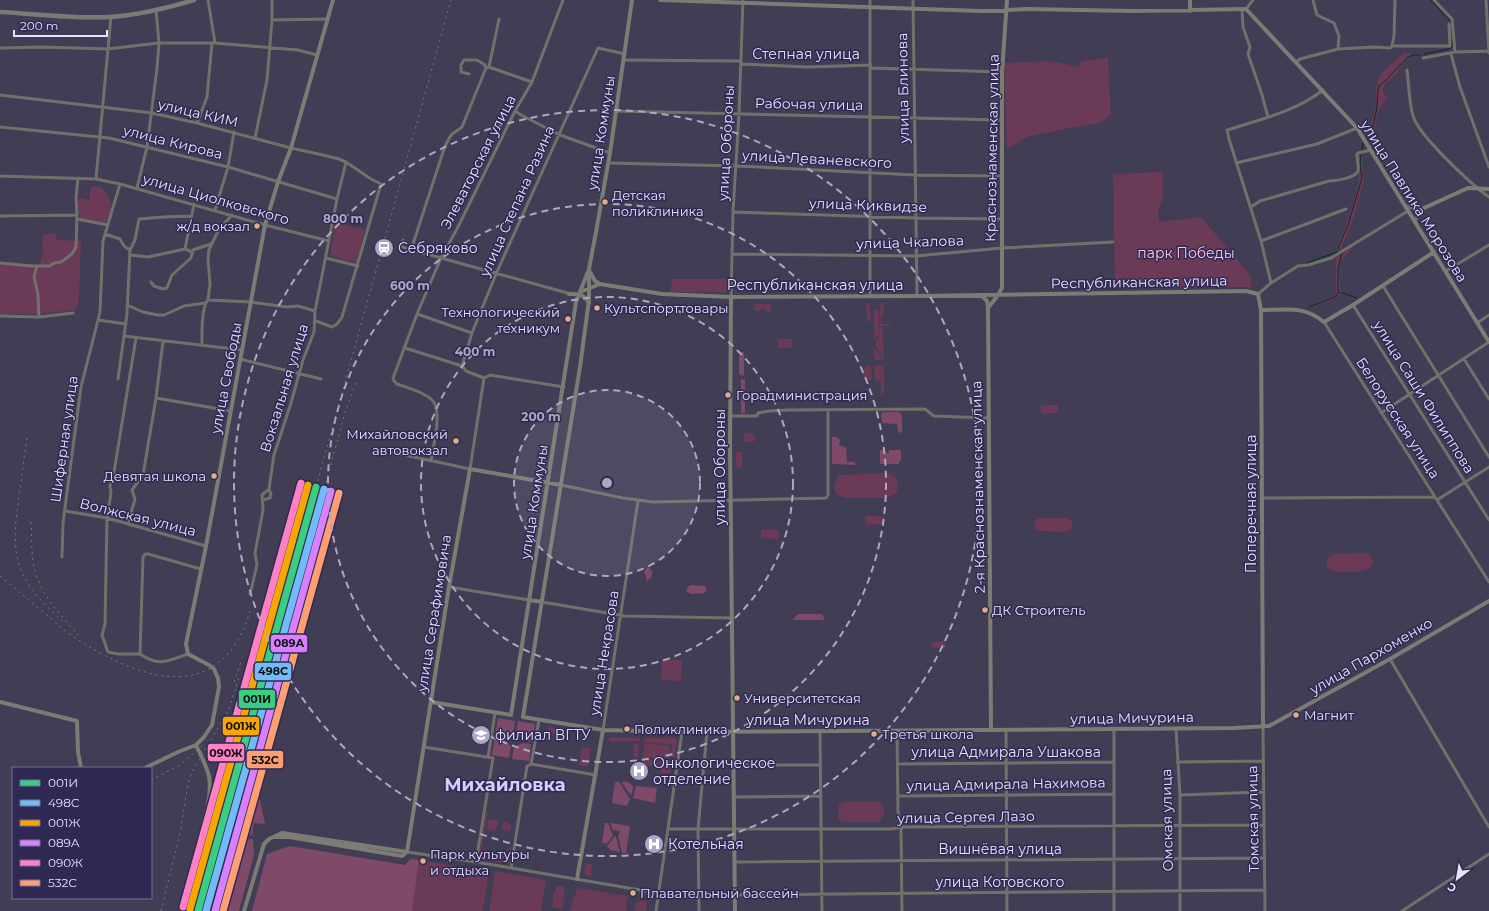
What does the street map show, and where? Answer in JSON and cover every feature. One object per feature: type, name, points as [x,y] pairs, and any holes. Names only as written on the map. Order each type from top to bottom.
[{"type":"main road","points":[[0,12],[88,17],[111,16],[156,10],[194,0]]},
{"type":"street","points":[[197,123],[207,97],[213,43],[208,0]]},
{"type":"street","points":[[255,138],[267,80],[272,20],[272,0]]},
{"type":"street","name":"улица Свободы","points":[[188,654],[186,644],[206,546],[265,225],[278,182],[291,148],[333,0]]},
{"type":"street","name":"Элеваторская улица","points":[[431,461],[437,420],[436,408],[433,401],[428,396],[395,383],[393,378],[417,314],[441,258],[515,111],[532,82],[562,0]]},
{"type":"street","name":"улица Коммуны","points":[[523,717],[580,367],[589,304],[589,269],[610,153],[632,0]]},
{"type":"street","points":[[660,0],[981,11],[1027,9],[1133,11],[1244,10]]},
{"type":"street","points":[[870,0],[870,296]]},
{"type":"street","name":"улица Блинова","points":[[913,0],[917,296]]},
{"type":"street","name":"Краснознаменская улица","points":[[998,295],[1002,288],[1002,72],[1007,0]]},
{"type":"street","points":[[1190,0],[1190,11]]},
{"type":"street","points":[[1253,0],[1244,10],[1243,27],[1250,47],[1248,54],[1268,117]]},
{"type":"street","points":[[1313,0],[1317,15],[1334,23],[1339,36],[1338,49]]},
{"type":"street","points":[[1392,46],[1394,36],[1395,0]]},
{"type":"street","points":[[1434,0],[1452,19],[1453,53],[1460,87],[1489,167]]},
{"type":"street","points":[[1423,58],[1453,53],[1489,52],[1488,13],[1486,0]]},
{"type":"street","name":"улица Обороны","points":[[735,911],[731,500],[731,297],[733,212],[739,114],[743,2]]},
{"type":"street","points":[[137,188],[152,113],[159,43],[156,10]]},
{"type":"street","name":"улица Павлика Морозова","points":[[1244,10],[1323,90],[1357,128],[1489,342]]},
{"type":"street","points":[[96,179],[111,16]]},
{"type":"street","points":[[272,20],[328,19]]},
{"type":"street","points":[[411,250],[445,146],[451,136],[462,127],[488,68],[499,19]]},
{"type":"street","points":[[1296,62],[1300,59],[1338,49],[1375,47],[1390,48],[1392,46],[1450,46],[1449,24]]},
{"type":"street","points":[[0,48],[42,47],[108,49],[159,43],[213,43],[298,50],[317,55]]},
{"type":"street","name":"улица Степана Разина","points":[[462,366],[472,333],[496,274],[598,48],[625,54]]},
{"type":"street","points":[[469,74],[461,72],[461,64],[464,60],[470,59],[477,60],[488,68],[532,82]]},
{"type":"street","name":"Степная улица","points":[[624,60],[741,63],[808,67],[871,66],[914,70],[1002,72]]},
{"type":"street","points":[[1407,70],[1414,117],[1418,125],[1440,152],[1478,189],[1489,197]]},
{"type":"street","points":[[1271,283],[1261,242],[1236,163],[1228,130],[1268,117],[1313,98],[1323,90]]},
{"type":"street","name":"улица КИМ","points":[[0,95],[152,113],[234,132],[346,162],[365,176],[382,184],[358,266]]},
{"type":"street","name":"Рабочая улица","points":[[616,110],[1002,120]]},
{"type":"street","points":[[515,111],[560,135],[610,153]]},
{"type":"street","name":"улица Кирова","points":[[0,127],[109,138],[228,167],[337,199]]},
{"type":"street","points":[[1236,163],[1317,144],[1357,128]]},
{"type":"street","points":[[215,210],[228,167],[234,132]]},
{"type":"street","points":[[1251,207],[1260,201],[1329,180],[1338,181],[1356,174],[1359,170],[1358,153],[1370,150]]},
{"type":"street","name":"Вокзальная улица","points":[[262,500],[262,495],[269,489],[274,455],[291,403],[302,360],[313,337],[316,321],[315,310],[330,241],[337,199],[346,162]]},
{"type":"street","name":"улица Леваневского","points":[[608,163],[736,166],[915,175],[1002,176]]},
{"type":"street","name":"улица Циолковского","points":[[0,176],[96,179],[137,188],[265,225],[330,241]]},
{"type":"street","points":[[0,263],[50,266],[54,263],[61,262],[72,254],[76,247],[76,198],[78,178]]},
{"type":"street","name":"Шиферная улица","points":[[62,557],[65,511],[80,388],[100,308],[103,241],[120,184]]},
{"type":"street","points":[[1406,206],[1415,209],[1424,208],[1466,189],[1489,189]]},
{"type":"street","points":[[185,249],[194,204]]},
{"type":"street","points":[[1415,222],[1418,214],[1424,208]]},
{"type":"street","points":[[1261,242],[1346,209]]},
{"type":"street","points":[[1258,294],[1271,283],[1298,266],[1308,265],[1331,258],[1408,211]]},
{"type":"street","name":"улица Киквидзе","points":[[733,212],[916,218],[1002,219]]},
{"type":"street","points":[[0,216],[77,215]]},
{"type":"street","points":[[202,345],[204,308],[205,303],[208,300],[210,284],[208,252],[219,229],[232,215]]},
{"type":"street","points":[[118,379],[126,324],[130,250],[135,240],[139,219],[170,216],[191,216]]},
{"type":"street","points":[[77,219],[108,225]]},
{"type":"street","points":[[105,234],[120,239],[124,246],[130,250]]},
{"type":"street","points":[[403,240],[401,246],[411,250],[569,294],[574,297],[576,302],[584,300],[589,304]]},
{"type":"street","name":"улица Чкалова","points":[[732,254],[916,256],[1002,248],[1113,242]]},
{"type":"street","points":[[151,282],[154,286],[163,289],[167,288],[172,275],[191,258],[192,252],[198,247],[211,244]]},
{"type":"street","points":[[1446,272],[1489,245]]},
{"type":"street","points":[[130,256],[148,256],[185,249],[192,252]]},
{"type":"street","points":[[1324,322],[1383,286],[1434,252]]},
{"type":"street","points":[[316,321],[332,326],[340,322],[348,302],[358,266],[326,258]]},
{"type":"street","points":[[37,266],[34,277],[38,294],[39,317]]},
{"type":"street","points":[[589,269],[595,281],[600,284]]},
{"type":"street","name":"улица Коммуны","points":[[495,713],[511,715],[564,387],[576,302],[589,269]]},
{"type":"street","name":"Республиканская улица","points":[[580,293],[600,284],[662,294],[731,297],[1009,295],[1246,291],[1258,294]]},
{"type":"street","points":[[1383,286],[1489,457]]},
{"type":"street","points":[[1002,288],[1009,295]]},
{"type":"street","points":[[569,294],[580,293],[585,297],[589,304]]},
{"type":"street","name":"Поперечная улица","points":[[1258,294],[1261,310],[1262,727]]},
{"type":"street","points":[[981,295],[987,301],[988,308]]},
{"type":"street","points":[[988,308],[998,295]]},
{"type":"street","points":[[208,300],[251,302],[287,307],[298,306],[315,310]]},
{"type":"street","points":[[127,305],[143,312],[164,315],[184,306],[205,303]]},
{"type":"street","name":"улица Саши Филиппова","points":[[1353,305],[1489,520]]},
{"type":"street","name":"2-я Краснознаменская улица","points":[[988,308],[991,730]]},
{"type":"street","name":"Белорусская улица","points":[[1261,310],[1303,310],[1324,322],[1489,582]]},
{"type":"street","points":[[0,316],[39,317],[73,313]]},
{"type":"street","points":[[417,314],[472,333]]},
{"type":"street","points":[[1477,323],[1489,315]]},
{"type":"street","points":[[98,320],[126,324]]},
{"type":"street","points":[[124,336],[242,350]]},
{"type":"street","points":[[136,338],[113,478],[110,486],[111,494],[107,518],[105,624],[102,635],[108,652],[118,654],[140,654],[152,661],[160,662],[168,662],[188,654],[211,667],[218,678],[219,687],[212,725],[204,737],[196,745],[147,767]]},
{"type":"street","points":[[128,523],[135,498],[132,490],[143,475],[156,398],[163,341]]},
{"type":"street","points":[[1381,413],[1489,342]]},
{"type":"street","points":[[405,348],[462,366],[466,371],[484,378],[490,375],[564,387]]},
{"type":"street","points":[[240,359],[321,379]]},
{"type":"street","points":[[1464,359],[1489,399]]},
{"type":"street","name":"улица Серафимовича","points":[[407,852],[448,587],[470,469],[484,378]]},
{"type":"street","points":[[156,398],[231,411]]},
{"type":"street","points":[[731,416],[757,416],[758,413],[769,411],[925,409],[934,416],[988,418]]},
{"type":"street","points":[[391,452],[470,469],[549,482],[638,501],[663,502],[820,499],[826,498],[828,495],[828,410]]},
{"type":"street","points":[[1262,498],[1436,499],[1489,467]]},
{"type":"street","points":[[250,594],[257,565],[255,553],[263,510],[262,500],[270,498],[271,494],[269,489]]},
{"type":"street","name":"улица Некрасова","points":[[577,879],[596,775],[638,501]]},
{"type":"street","name":"Волжская улица","points":[[65,511],[128,523],[206,546]]},
{"type":"street","points":[[140,654],[144,555],[148,554],[201,569]]},
{"type":"street","points":[[448,587],[621,615],[732,618]]},
{"type":"street","name":"улица Пархоменко","points":[[1262,727],[1268,726],[1390,659],[1489,601]]},
{"type":"street","points":[[1390,659],[1489,827]]},
{"type":"street","points":[[0,702],[77,721],[78,752],[81,767]]},
{"type":"street","points":[[431,702],[495,713],[488,758]]},
{"type":"street","name":"улица Мичурина","points":[[523,717],[603,730],[682,732],[1262,727]]},
{"type":"street","points":[[511,868],[527,766],[531,764],[539,720]]},
{"type":"street","name":"Томская улица","points":[[1262,727],[1265,911]]},
{"type":"street","name":"Омская улица","points":[[1176,728],[1180,795],[1180,911]]},
{"type":"street","points":[[1114,729],[1114,911]]},
{"type":"street","points":[[1006,730],[1008,911]]},
{"type":"street","points":[[820,731],[822,911]]},
{"type":"street","points":[[898,731],[898,812],[901,827],[902,911]]},
{"type":"street","points":[[656,911],[682,732]]},
{"type":"street","points":[[699,911],[698,829],[707,732]]},
{"type":"street","points":[[181,911],[211,788],[210,777],[196,745]]},
{"type":"street","points":[[424,747],[493,758],[476,862]]},
{"type":"street","points":[[1177,762],[1263,761]]},
{"type":"street","name":"улица Адмирала Ушакова","points":[[898,764],[1114,762]]},
{"type":"street","points":[[531,764],[596,775]]},
{"type":"street","points":[[734,765],[820,765]]},
{"type":"street","points":[[1180,795],[1263,792]]},
{"type":"street","name":"улица Адмирала Нахимова","points":[[898,796],[1114,794]]},
{"type":"street","points":[[734,797],[821,796]]},
{"type":"street","name":"улица Сергея Лазо","points":[[668,829],[892,829],[901,827],[1264,825]]},
{"type":"street","points":[[244,911],[261,851],[264,844],[269,839],[274,837],[289,837],[402,856],[407,852],[476,862],[658,893]]},
{"type":"street","points":[[1402,911],[1489,854]]},
{"type":"street","name":"Вишнёвая улица","points":[[735,862],[1264,858]]},
{"type":"street","name":"улица Котовского","points":[[735,895],[1114,893],[1264,890]]},
{"type":"green space","points":[[1405,52],[1411,54],[1412,56],[1407,59],[1396,74],[1384,85],[1382,91],[1387,97],[1378,112],[1372,139],[1368,135],[1376,105],[1376,90],[1379,76]]},
{"type":"green space","points":[[1108,58],[1111,114],[1101,123],[1027,137],[1007,149],[1004,63],[1050,61],[1080,67],[1081,61]]},
{"type":"green space","points":[[1359,156],[1363,157],[1362,166],[1364,180],[1353,220],[1341,251],[1339,251],[1337,250],[1337,246],[1354,201],[1359,180]]},
{"type":"green space","name":"парк Победы","points":[[1163,172],[1163,199],[1158,211],[1159,222],[1201,217],[1251,276],[1251,287],[1115,287],[1113,174]]},
{"type":"green space","points":[[91,187],[101,187],[111,201],[110,217],[105,223],[80,218],[77,204],[79,198],[89,200]]},
{"type":"green space","points":[[335,223],[365,229],[357,263],[330,256]]},
{"type":"green space","points":[[56,233],[57,240],[81,241],[79,299],[76,310],[35,314],[0,314],[0,264],[40,264],[43,253],[43,234]]},
{"type":"green space","points":[[1352,249],[1343,258],[1340,266],[1339,274],[1341,295],[1321,303],[1322,301],[1335,296],[1336,259]]},
{"type":"green space","points":[[672,279],[728,279],[727,292],[670,292]]},
{"type":"green space","points":[[866,303],[870,303],[871,321],[867,321]]},
{"type":"green space","points":[[880,303],[884,303],[884,313],[881,317],[881,324],[890,324],[890,326],[880,326]]},
{"type":"green space","points":[[754,304],[771,304],[771,311],[766,311],[763,308],[760,311],[755,311]]},
{"type":"green space","points":[[874,310],[879,310],[879,326],[874,326]]},
{"type":"green space","points":[[874,327],[884,327],[874,341]]},
{"type":"green space","points":[[883,329],[884,357],[876,346],[876,341]]},
{"type":"green space","points":[[778,339],[792,339],[792,348],[778,348]]},
{"type":"green space","points":[[874,348],[884,359],[884,360],[874,360]]},
{"type":"green space","points":[[884,365],[884,393],[881,395],[881,381],[875,380],[874,366]]},
{"type":"green space","points":[[866,366],[871,366],[872,379],[863,379],[863,372]]},
{"type":"green space","points":[[1041,405],[1058,405],[1058,413],[1041,413]]},
{"type":"green space","points":[[744,433],[750,433],[755,437],[755,441],[744,442]]},
{"type":"green space","points":[[736,452],[742,452],[742,469],[736,467]]},
{"type":"green space","points":[[888,473],[897,480],[898,486],[897,492],[890,497],[845,498],[836,494],[834,488],[837,477],[840,475]]},
{"type":"green space","points":[[867,516],[881,516],[884,518],[884,524],[866,525],[865,518]]},
{"type":"green space","points":[[1039,518],[1068,518],[1072,522],[1072,528],[1067,532],[1039,531],[1035,529],[1034,522]]},
{"type":"green space","points":[[761,530],[779,530],[779,539],[761,538]]},
{"type":"green space","points":[[1333,554],[1369,554],[1373,560],[1371,567],[1368,569],[1353,572],[1337,572],[1331,570],[1326,565],[1327,559]]},
{"type":"green space","points":[[944,641],[945,648],[931,648],[932,642]]},
{"type":"green space","points":[[662,659],[682,660],[681,681],[661,680]]},
{"type":"green space","points":[[547,727],[560,729],[559,734],[548,733]]},
{"type":"green space","points":[[610,737],[640,738],[640,741],[609,741]]},
{"type":"green space","points":[[644,738],[675,738],[677,741],[675,757],[670,756],[671,744],[644,743]]},
{"type":"green space","points":[[638,743],[638,758],[633,754],[634,745]]},
{"type":"green space","points":[[644,744],[670,745],[669,757],[643,758]]},
{"type":"green space","points":[[582,747],[591,748],[588,766],[579,765]]},
{"type":"green space","points":[[644,760],[656,760],[658,762],[658,766],[644,765]]},
{"type":"green space","points":[[662,760],[672,761],[670,773],[660,773],[660,762]]},
{"type":"green space","points":[[843,802],[879,802],[884,807],[884,814],[879,822],[842,822],[838,818],[839,805]]},
{"type":"green space","points":[[486,811],[488,811],[482,849],[480,849]]},
{"type":"green space","points":[[489,819],[498,820],[496,831],[487,829]]},
{"type":"green space","points":[[506,822],[511,825],[510,831],[502,830],[503,823]]},
{"type":"green space","points":[[510,845],[512,846],[509,864],[496,862],[501,853],[509,854]]},
{"type":"green space","points":[[479,849],[488,851],[491,861],[478,858]]},
{"type":"green space","points":[[419,860],[489,871],[483,911],[412,911]]},
{"type":"green space","points":[[586,863],[592,864],[591,876],[584,875]]},
{"type":"green space","points":[[495,871],[546,880],[541,911],[489,911]]},
{"type":"green space","points":[[556,886],[565,887],[563,901],[565,902],[562,909],[552,907]]},
{"type":"green space","points":[[577,888],[628,896],[626,911],[570,911]]},
{"type":"green space","points":[[640,900],[647,901],[646,911],[635,911],[636,901],[640,902]]},
{"type":"shaded area","points":[[741,352],[744,352],[744,376],[739,374],[739,357]]},
{"type":"shaded area","points":[[741,379],[745,380],[745,414],[741,413]]},
{"type":"shaded area","points":[[883,412],[899,412],[902,416],[902,433],[898,432],[897,424],[882,423],[881,414]]},
{"type":"shaded area","points":[[832,437],[837,437],[840,440],[839,445],[846,448],[847,462],[854,462],[856,465],[832,464]]},
{"type":"shaded area","points":[[880,450],[884,450],[884,453],[889,453],[889,450],[901,450],[901,460],[899,464],[880,464]]},
{"type":"shaded area","points":[[647,567],[649,567],[652,571],[652,577],[647,581],[644,573]]},
{"type":"shaded area","points":[[691,585],[704,586],[707,590],[704,593],[691,594],[686,591]]},
{"type":"shaded area","points":[[798,614],[822,614],[825,620],[793,620]]},
{"type":"shaded area","points":[[498,718],[515,721],[513,734],[504,737],[495,736]]},
{"type":"shaded area","points":[[518,721],[535,724],[532,742],[524,740],[516,734]]},
{"type":"shaded area","points":[[495,738],[503,739],[511,746],[509,758],[492,755]]},
{"type":"shaded area","points":[[523,743],[531,744],[529,761],[512,759],[514,747]]},
{"type":"shaded area","points":[[255,776],[265,824],[254,823],[252,835],[230,837],[239,807]]},
{"type":"shaded area","points":[[624,781],[633,786],[631,795],[622,783]]},
{"type":"shaded area","points":[[615,782],[619,782],[630,799],[627,806],[612,803]]},
{"type":"shaded area","points":[[636,786],[657,788],[655,803],[633,798]]},
{"type":"shaded area","points":[[605,823],[608,823],[613,836],[606,844],[602,842]]},
{"type":"shaded area","points":[[610,823],[630,826],[626,853],[622,853],[618,836],[620,831],[613,830]]},
{"type":"shaded area","points":[[615,836],[620,852],[610,850],[607,846]]},
{"type":"shaded area","points":[[253,839],[254,855],[239,911],[211,911],[230,840]]},
{"type":"shaded area","points":[[290,846],[405,865],[411,859],[419,860],[412,911],[252,911],[267,854]]},
{"type":"waterway","points":[[1431,0],[1451,22]]},
{"type":"waterway","points":[[1424,54],[1449,49],[1452,47],[1453,41]]},
{"type":"waterway","points":[[1367,140],[1370,137],[1374,122],[1379,86],[1408,57],[1413,55],[1421,55]]},
{"type":"waterway","points":[[1362,150],[1363,143]]},
{"type":"waterway","points":[[1340,250],[1338,248],[1348,225],[1362,178],[1360,165],[1361,155]]},
{"type":"waterway","points":[[1307,263],[1340,251]]},
{"type":"waterway","points":[[1309,307],[1335,297],[1338,294],[1338,269],[1342,253]]},
{"type":"waterway","points":[[1339,292],[1357,298]]},
{"type":"railway","points":[[316,487],[451,0]]},
{"type":"railway","points":[[256,737],[345,413],[357,380]]},
{"type":"railway","points":[[27,438],[16,519],[16,553],[23,574],[29,585],[40,600],[62,621]]},
{"type":"railway","points":[[31,522],[32,556],[37,578],[53,606],[81,638]]},
{"type":"railway","points":[[0,576],[71,635],[96,651],[123,664],[149,673],[175,677],[199,673],[220,662],[238,640],[251,608]]},
{"type":"railway","points":[[234,682],[242,659]]},
{"type":"railway","points":[[161,911],[180,834],[188,784],[192,772],[229,709],[239,677]]},
{"type":"railway","points":[[152,779],[180,765],[202,746]]},
{"type":"transit line","name":"090Ж","points":[[183,907],[301,483]]},
{"type":"transit line","name":"001Ж","points":[[190,909],[308,485]]},
{"type":"transit line","name":"001И","points":[[198,911],[316,487]]},
{"type":"transit line","name":"498С","points":[[206,911],[324,489]]},
{"type":"transit line","name":"089А","points":[[215,911],[331,491]]},
{"type":"transit line","name":"532С","points":[[223,911],[339,493]]},
{"type":"place","name":"Детская поликлиника","points":[[605,202]]},
{"type":"place","name":"ж/д вокзал","points":[[257,226]]},
{"type":"place","name":"Себряково","points":[[384,248]]},
{"type":"place","name":"Культспорттовары","points":[[597,308]]},
{"type":"place","name":"Технологический техникум","points":[[568,319]]},
{"type":"place","name":"Горадминистрация","points":[[728,395]]},
{"type":"place","name":"Михайловский автовокзал","points":[[456,441]]},
{"type":"place","name":"Девятая школа","points":[[214,476]]},
{"type":"place","name":"ДК Строитель","points":[[985,610]]},
{"type":"place","name":"Университетская","points":[[737,698]]},
{"type":"place","name":"Магнит","points":[[1296,715]]},
{"type":"place","name":"Поликлиника","points":[[627,729]]},
{"type":"place","name":"Третья школа","points":[[874,734]]},
{"type":"place","name":"филиал ВГТУ","points":[[481,735]]},
{"type":"place","name":"Онкологическое отделение","points":[[639,771]]},
{"type":"place","name":"Котельная","points":[[654,844]]},
{"type":"place","name":"Парк культуры и отдыха","points":[[423,861]]},
{"type":"place","name":"Плавательный бассейн","points":[[633,893]]},
{"type":"district","name":"Михайловка","points":[[505,785]]}]
